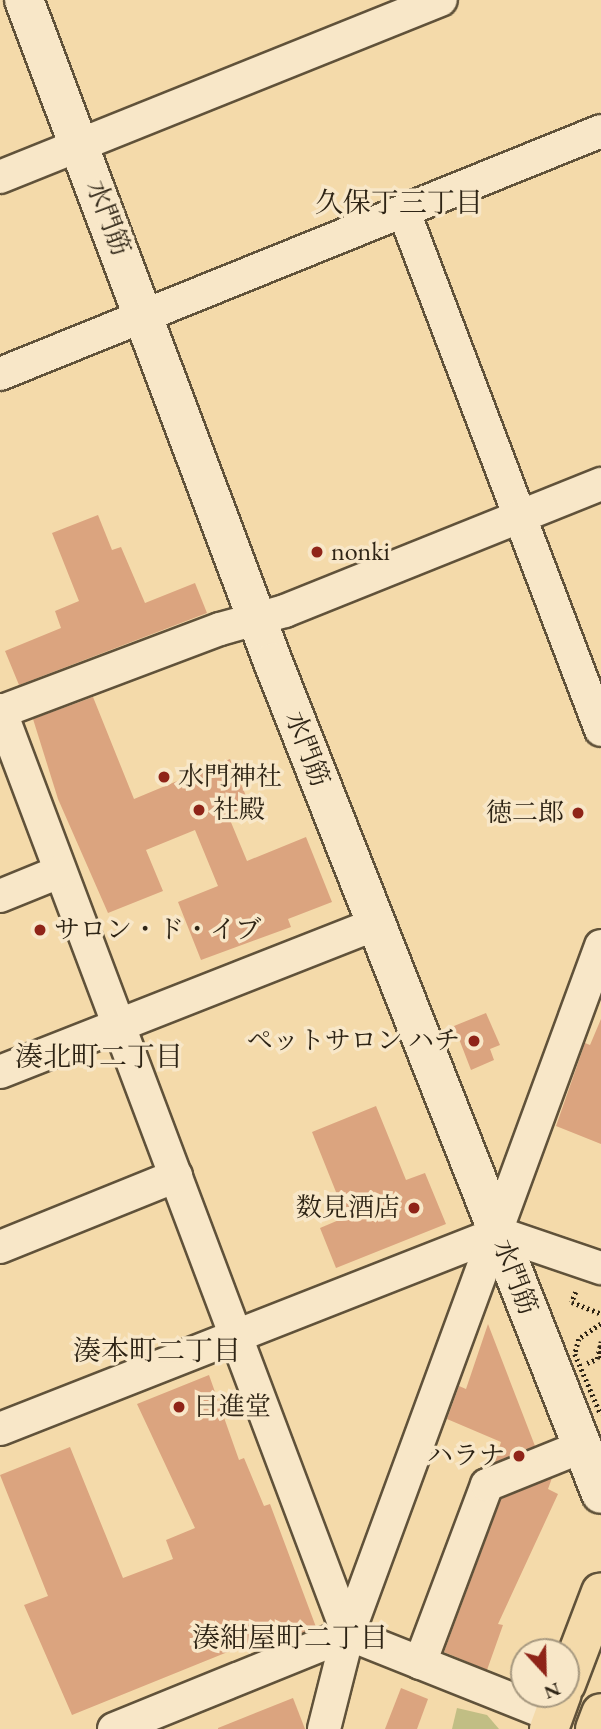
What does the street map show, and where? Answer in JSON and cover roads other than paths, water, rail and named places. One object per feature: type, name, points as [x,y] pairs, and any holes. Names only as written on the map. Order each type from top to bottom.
[{"type":"main road","points":[[580,1648],[601,1592]]},
{"type":"main road","points":[[595,1729],[601,1713]]},
{"type":"street","name":"水門筋","points":[[23,0],[146,315],[257,619],[601,1494]]},
{"type":"street","points":[[0,177],[441,0]]},
{"type":"street","points":[[0,374],[601,131]]},
{"type":"street","points":[[404,212],[517,517],[601,730]]},
{"type":"street","points":[[348,1634],[238,1333],[58,872],[0,711],[257,619],[601,484]]},
{"type":"street","points":[[0,896],[58,872]]},
{"type":"street","points":[[0,1072],[375,924]]},
{"type":"street","points":[[324,1729],[348,1634],[498,1233],[510,1182],[601,946]]},
{"type":"street","points":[[0,1247],[176,1176]]},
{"type":"street","points":[[0,1429],[238,1333],[498,1233],[591,1280]]},
{"type":"street","points":[[419,1663],[487,1485],[581,1447]]},
{"type":"street","points":[[114,1729],[171,1718],[348,1634],[419,1663],[510,1691]]},
{"type":"place","name":"nonki","points":[[317,552]]},
{"type":"place","name":"水門神社","points":[[164,777]]},
{"type":"place","name":"社殿","points":[[199,810]]},
{"type":"place","name":"徳二郎","points":[[578,813]]},
{"type":"place","name":"サロン・ド・イブ","points":[[40,930]]},
{"type":"place","name":"ペットサロン ハチ","points":[[474,1041]]},
{"type":"place","name":"数見酒店","points":[[414,1208]]},
{"type":"place","name":"日進堂","points":[[179,1407]]},
{"type":"place","name":"ハラナ","points":[[519,1456]]},
{"type":"district","name":"久保丁三丁目","points":[[399,202]]},
{"type":"district","name":"湊北町二丁目","points":[[99,1056]]},
{"type":"district","name":"湊本町二丁目","points":[[157,1350]]},
{"type":"district","name":"湊紺屋町二丁目","points":[[290,1637]]}]
